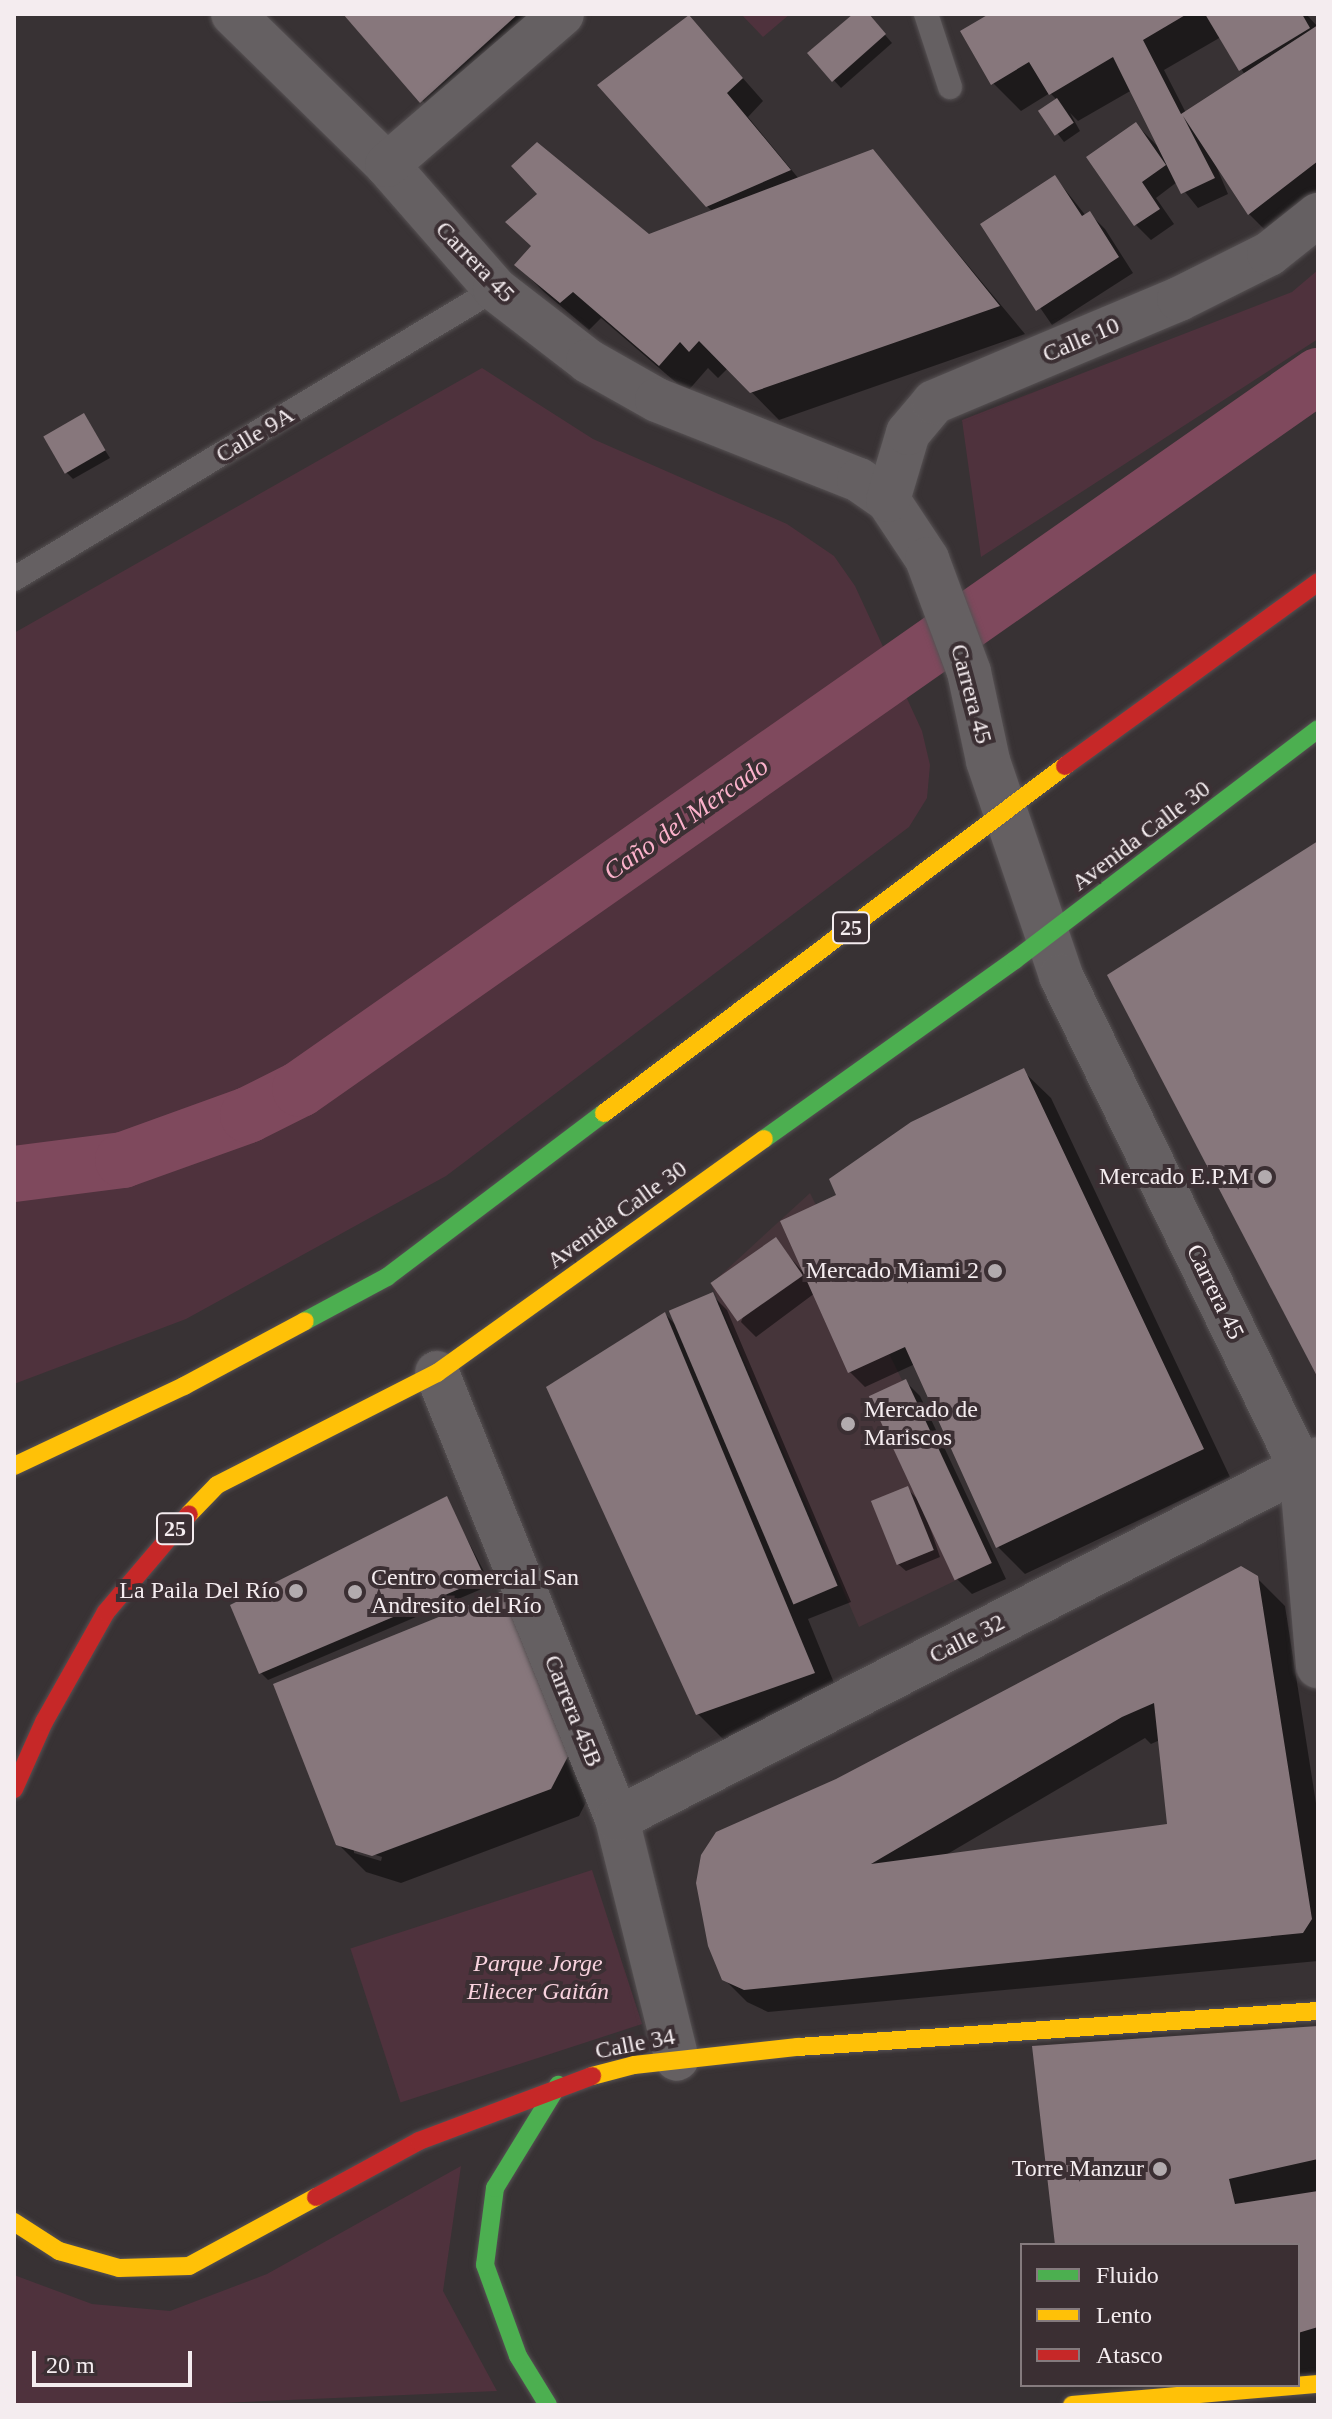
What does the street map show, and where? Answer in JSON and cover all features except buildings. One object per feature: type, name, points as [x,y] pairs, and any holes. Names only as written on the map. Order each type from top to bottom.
[{"type":"main road","name":"25","points":[[14,1466],[184,1386],[387,1277],[1005,811],[1318,582]]},
{"type":"main road","name":"Avenida Calle 30","points":[[14,1789],[44,1722],[106,1612],[158,1546],[217,1485],[437,1373],[1048,936],[1318,729]]},
{"type":"main road","name":"Calle 34","points":[[14,2222],[59,2251],[119,2268],[189,2266],[419,2141],[558,2085],[677,2059],[1318,2011]]},
{"type":"main road","points":[[548,2405],[518,2356],[485,2265],[495,2188],[558,2085]]},
{"type":"main road","points":[[1072,2405],[1283,2387]]},
{"type":"street","name":"Carrera 45","points":[[233,14],[387,165],[495,289],[588,361],[657,400],[859,480],[888,500],[927,559],[969,672],[988,761],[1061,976],[1310,1464],[1318,1666]]},
{"type":"street","points":[[387,165],[562,14]]},
{"type":"street","name":"Calle 10","points":[[888,500],[908,433],[934,402],[1179,299],[1269,254],[1318,215]]},
{"type":"street","name":"Carrera 45B","points":[[437,1373],[617,1819],[677,2059]]},
{"type":"street","name":"Calle 32","points":[[617,1819],[1310,1464]]},
{"type":"lane","points":[[926,14],[950,87]]},
{"type":"lane","name":"Calle 9A","points":[[14,579],[495,289]]},
{"type":"shaded area","name":"Mercado de Mariscos","points":[[810,1193],[992,1563],[859,1627],[711,1284]]},
{"type":"green space","points":[[741,14],[790,14],[763,37]]},
{"type":"green space","points":[[1318,270],[1318,339],[981,557],[962,420],[1292,292]]},
{"type":"green space","points":[[482,368],[593,439],[787,524],[834,556],[855,586],[922,731],[930,765],[927,798],[909,827],[446,1176],[186,1319],[14,1384],[14,633]]},
{"type":"green space","name":"Parque Jorge Eliecer Gaitán","points":[[592,1870],[642,2024],[400,2103],[350,1948]]},
{"type":"green space","points":[[461,2166],[443,2291],[497,2391],[173,2405],[14,2405],[14,2275],[92,2304],[170,2311],[267,2274]]},
{"type":"waterway","name":"Caño del Mercado","points":[[14,1174],[123,1160],[248,1115],[300,1089],[1318,376]]},
{"type":"traffic: fast","points":[[764,1139],[1015,960],[1318,729]]},
{"type":"traffic: fast","points":[[305,1321],[387,1277],[604,1113]]},
{"type":"traffic: fast","points":[[548,2405],[518,2356],[485,2265],[495,2188],[558,2085]]},
{"type":"traffic: slow","points":[[604,1113],[1065,766]]},
{"type":"traffic: slow","points":[[189,1514],[217,1485],[437,1373],[764,1139]]},
{"type":"traffic: slow","points":[[14,1466],[184,1386],[305,1321]]},
{"type":"traffic: slow","points":[[592,2076],[634,2065],[798,2047],[1318,2011]]},
{"type":"traffic: slow","points":[[14,2222],[59,2251],[119,2268],[189,2266],[316,2197]]},
{"type":"traffic: slow","points":[[1300,2386],[1318,2384]]},
{"type":"traffic: slow","points":[[1072,2405],[1283,2387]]},
{"type":"traffic: jam","points":[[1065,766],[1318,582]]},
{"type":"traffic: jam","points":[[14,1789],[44,1722],[106,1612],[189,1514]]},
{"type":"traffic: jam","points":[[316,2197],[419,2141],[592,2076]]},
{"type":"place","name":"Mercado E.P.M","points":[[1265,1177]]},
{"type":"place","name":"Mercado Miami 2","points":[[995,1271]]},
{"type":"place","name":"Mercado de Mariscos","points":[[848,1424]]},
{"type":"place","name":"La Paila Del Río","points":[[296,1591]]},
{"type":"place","name":"Centro comercial San Andresito del Río","points":[[355,1592]]},
{"type":"place","name":"Torre Manzur","points":[[1160,2169]]}]
